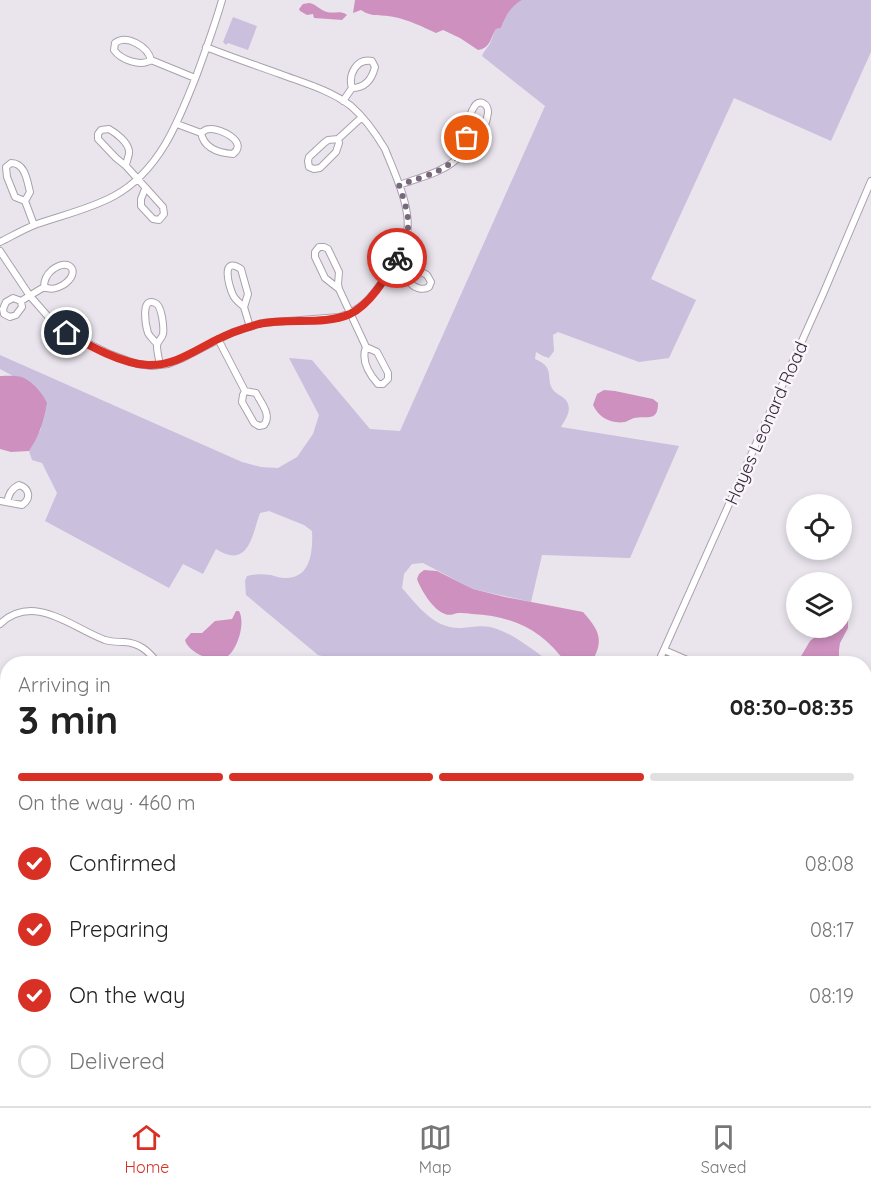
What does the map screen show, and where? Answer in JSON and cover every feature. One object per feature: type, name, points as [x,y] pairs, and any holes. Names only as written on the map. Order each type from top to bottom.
[{"type":"street","points":[[0,242],[34,225],[115,196],[148,168],[177,124],[222,0]]},
{"type":"street","points":[[121,39],[145,48],[151,60],[142,64],[119,56],[114,50],[115,43],[121,39]]},
{"type":"street","points":[[0,251],[30,296],[52,321],[75,337],[129,362],[145,365],[160,365],[183,358],[218,339],[250,327],[274,322],[333,319],[351,314],[370,298],[404,246],[408,231],[408,216],[399,185],[385,149],[375,132],[343,101],[324,91],[206,47]]},
{"type":"street","points":[[343,101],[352,88],[351,77],[356,68],[362,61],[368,59],[372,61],[375,67],[369,80],[362,86],[352,88]]},
{"type":"street","points":[[151,60],[195,78]]},
{"type":"street","points":[[399,185],[444,169],[458,158],[470,142],[480,136],[488,113],[488,108],[482,102],[473,108],[466,131],[470,142]]},
{"type":"street","points":[[338,139],[336,152],[320,168],[309,167],[309,157],[326,141],[338,139],[362,117]]},
{"type":"street","points":[[177,124],[201,133],[205,143],[220,151],[236,153],[238,146],[235,140],[212,129],[201,133]]},
{"type":"street","points":[[126,166],[129,148],[119,136],[109,129],[100,130],[98,139],[126,166],[163,208],[164,214],[159,220],[153,219],[141,206],[140,202],[146,189]]},
{"type":"street","points":[[25,201],[30,192],[21,166],[17,163],[10,163],[6,167],[7,177],[15,197],[25,201],[34,225]]},
{"type":"street","name":"Hayes Leonard Road","points":[[661,656],[871,181]]},
{"type":"street","points":[[339,289],[325,278],[315,257],[315,252],[319,247],[328,249],[338,269],[339,289],[366,347],[377,352],[388,373],[388,380],[383,384],[375,381],[365,363],[363,355],[366,347]]},
{"type":"street","points":[[394,263],[407,271]]},
{"type":"street","points":[[21,301],[44,287],[46,277],[57,266],[64,264],[72,268],[72,276],[64,284],[56,288],[44,287]]},
{"type":"street","points":[[244,307],[248,289],[241,269],[233,266],[229,268],[227,275],[234,297],[244,307],[250,327]]},
{"type":"street","points":[[157,344],[163,334],[161,312],[158,304],[150,302],[145,310],[147,330],[157,344],[160,365]]},
{"type":"street","points":[[218,339],[245,390],[242,399],[248,412],[256,425],[264,425],[268,416],[256,393],[245,390]]},
{"type":"street","points":[[0,624],[9,616],[29,610],[47,613],[108,641],[137,645],[152,656]]},
{"type":"street","points":[[664,650],[678,656]]},
{"type":"shaded area","points":[[355,0],[522,0],[509,12],[501,28],[496,29],[488,45],[478,50],[443,30],[436,33],[405,20],[369,14],[361,10],[353,13]]},
{"type":"shaded area","points":[[522,0],[871,0],[871,52],[831,141],[734,98],[651,279],[696,300],[669,358],[639,362],[558,332],[553,335],[554,351],[549,358],[536,352],[535,359],[542,362],[548,370],[551,387],[566,400],[569,407],[561,427],[679,446],[630,558],[542,555],[531,602],[473,589],[423,563],[412,564],[404,574],[402,588],[435,621],[451,627],[492,627],[518,640],[542,656],[318,655],[246,595],[247,576],[262,574],[283,578],[294,577],[305,569],[311,555],[312,531],[304,525],[269,511],[260,513],[251,540],[242,553],[227,554],[216,549],[203,574],[183,564],[169,588],[45,521],[57,493],[42,463],[32,460],[29,451],[41,429],[22,377],[15,377],[0,369],[0,355],[242,462],[261,467],[278,468],[297,457],[313,434],[319,415],[289,358],[312,360],[370,429],[400,431],[545,106],[482,56],[494,32],[501,28],[515,5]]},
{"type":"shaded area","points":[[309,3],[327,12],[347,15],[342,20],[314,18],[313,14],[307,15],[299,9],[303,4]]},
{"type":"shaded area","points":[[233,17],[257,26],[248,50],[228,43],[226,45],[223,42]]},
{"type":"shaded area","points":[[0,376],[24,378],[38,389],[47,403],[41,428],[29,451],[11,452],[0,449]]},
{"type":"shaded area","points":[[604,390],[653,399],[658,403],[658,409],[654,416],[634,418],[625,422],[606,419],[593,405],[597,394]]},
{"type":"shaded area","points":[[424,570],[437,571],[473,589],[583,612],[593,624],[598,636],[599,642],[595,655],[560,656],[537,634],[501,618],[462,613],[445,614],[436,608],[421,589],[417,579]]},
{"type":"shaded area","points":[[236,611],[239,611],[241,630],[237,644],[228,656],[202,656],[191,649],[185,640],[191,633],[202,633],[215,621],[232,619]]},
{"type":"shaded area","points":[[814,638],[843,638],[839,656],[801,656]]},
{"type":"way so far","points":[[397,258],[404,246],[409,226],[406,206],[399,185],[444,169],[464,151],[470,142],[467,138]]},
{"type":"route","points":[[67,333],[129,362],[145,365],[168,364],[233,332],[262,323],[333,319],[351,314],[370,298],[397,258]]}]
